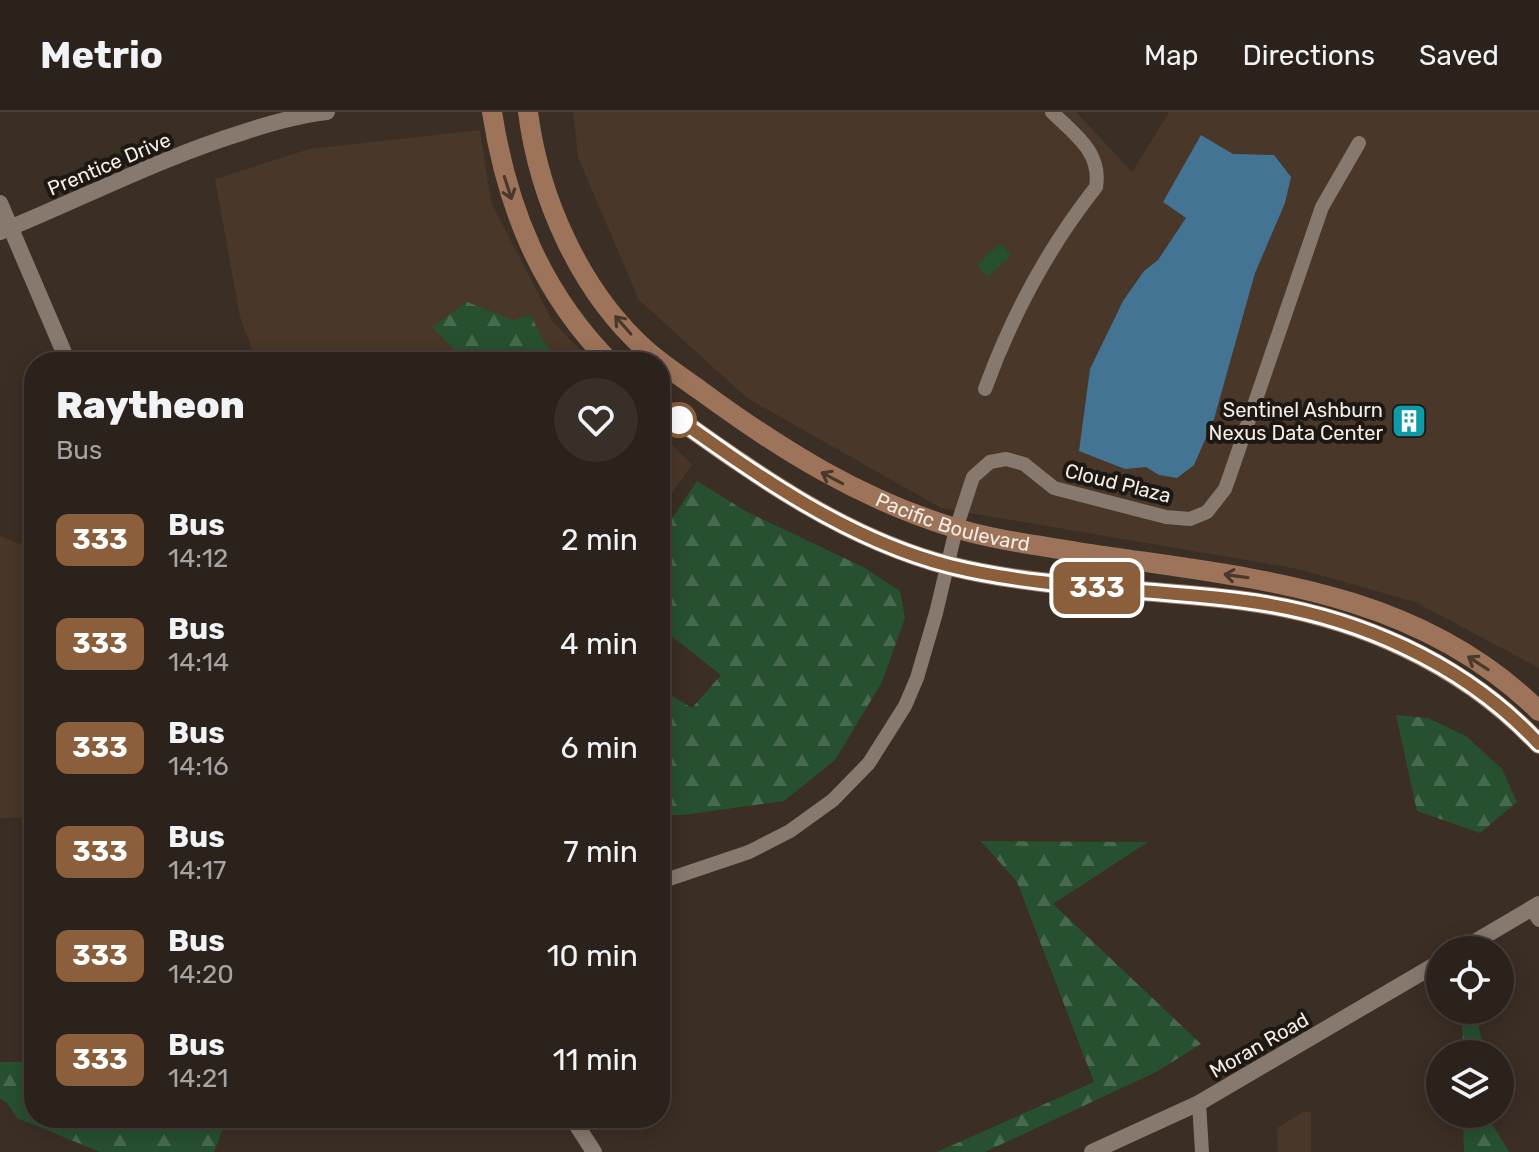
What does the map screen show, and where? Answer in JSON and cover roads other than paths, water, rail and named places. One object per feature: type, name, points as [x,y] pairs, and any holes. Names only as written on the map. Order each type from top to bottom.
[{"type":"main road","points":[[492,112],[506,186],[532,250],[551,287],[584,335],[600,352]]},
{"type":"main road","name":"Pacific Boulevard","points":[[528,112],[545,189],[569,247],[598,295],[649,352]]},
{"type":"main road","name":"Pacific Boulevard","points":[[670,368],[809,465],[882,502],[956,529],[1009,541],[1264,580],[1332,594],[1382,612],[1441,639],[1489,670],[1539,711]]},
{"type":"main road","name":"Pacific Boulevard","points":[[670,413],[793,498],[893,546],[947,565],[1010,579],[1244,601],[1295,610],[1353,626],[1386,638],[1444,668],[1507,713],[1539,744]]},
{"type":"street","name":"Prentice Drive","points":[[5,230],[121,179],[228,137],[297,116],[327,112]]},
{"type":"street","points":[[985,389],[1011,320],[1025,293],[1053,244],[1096,187],[1098,175],[1089,148],[1052,112]]},
{"type":"street","name":"Cloud Plaza","points":[[956,529],[973,477],[990,462],[1006,459],[1024,464],[1054,488],[1166,517],[1190,519],[1207,512],[1225,489],[1322,207],[1359,143]]},
{"type":"street","points":[[0,203],[5,230],[63,352]]},
{"type":"street","points":[[670,879],[749,852],[790,831],[833,800],[869,763],[905,706],[917,678],[956,529]]},
{"type":"street","points":[[1488,936],[1536,911]]},
{"type":"street","name":"Moran Road","points":[[1092,1152],[1199,1103],[1426,970]]},
{"type":"street","points":[[1199,1103],[1202,1152]]},
{"type":"street","points":[[578,1128],[594,1152]]},
{"type":"water","points":[[1201,135],[1233,154],[1274,155],[1291,177],[1285,203],[1255,273],[1214,419],[1194,465],[1177,478],[1159,475],[1146,467],[1125,469],[1079,451],[1090,369],[1123,301],[1144,271],[1158,260],[1186,218],[1163,202]]},
{"type":"place","name":"Sentinel Ashburn Nexus Data Center","points":[[1409,421]]}]
